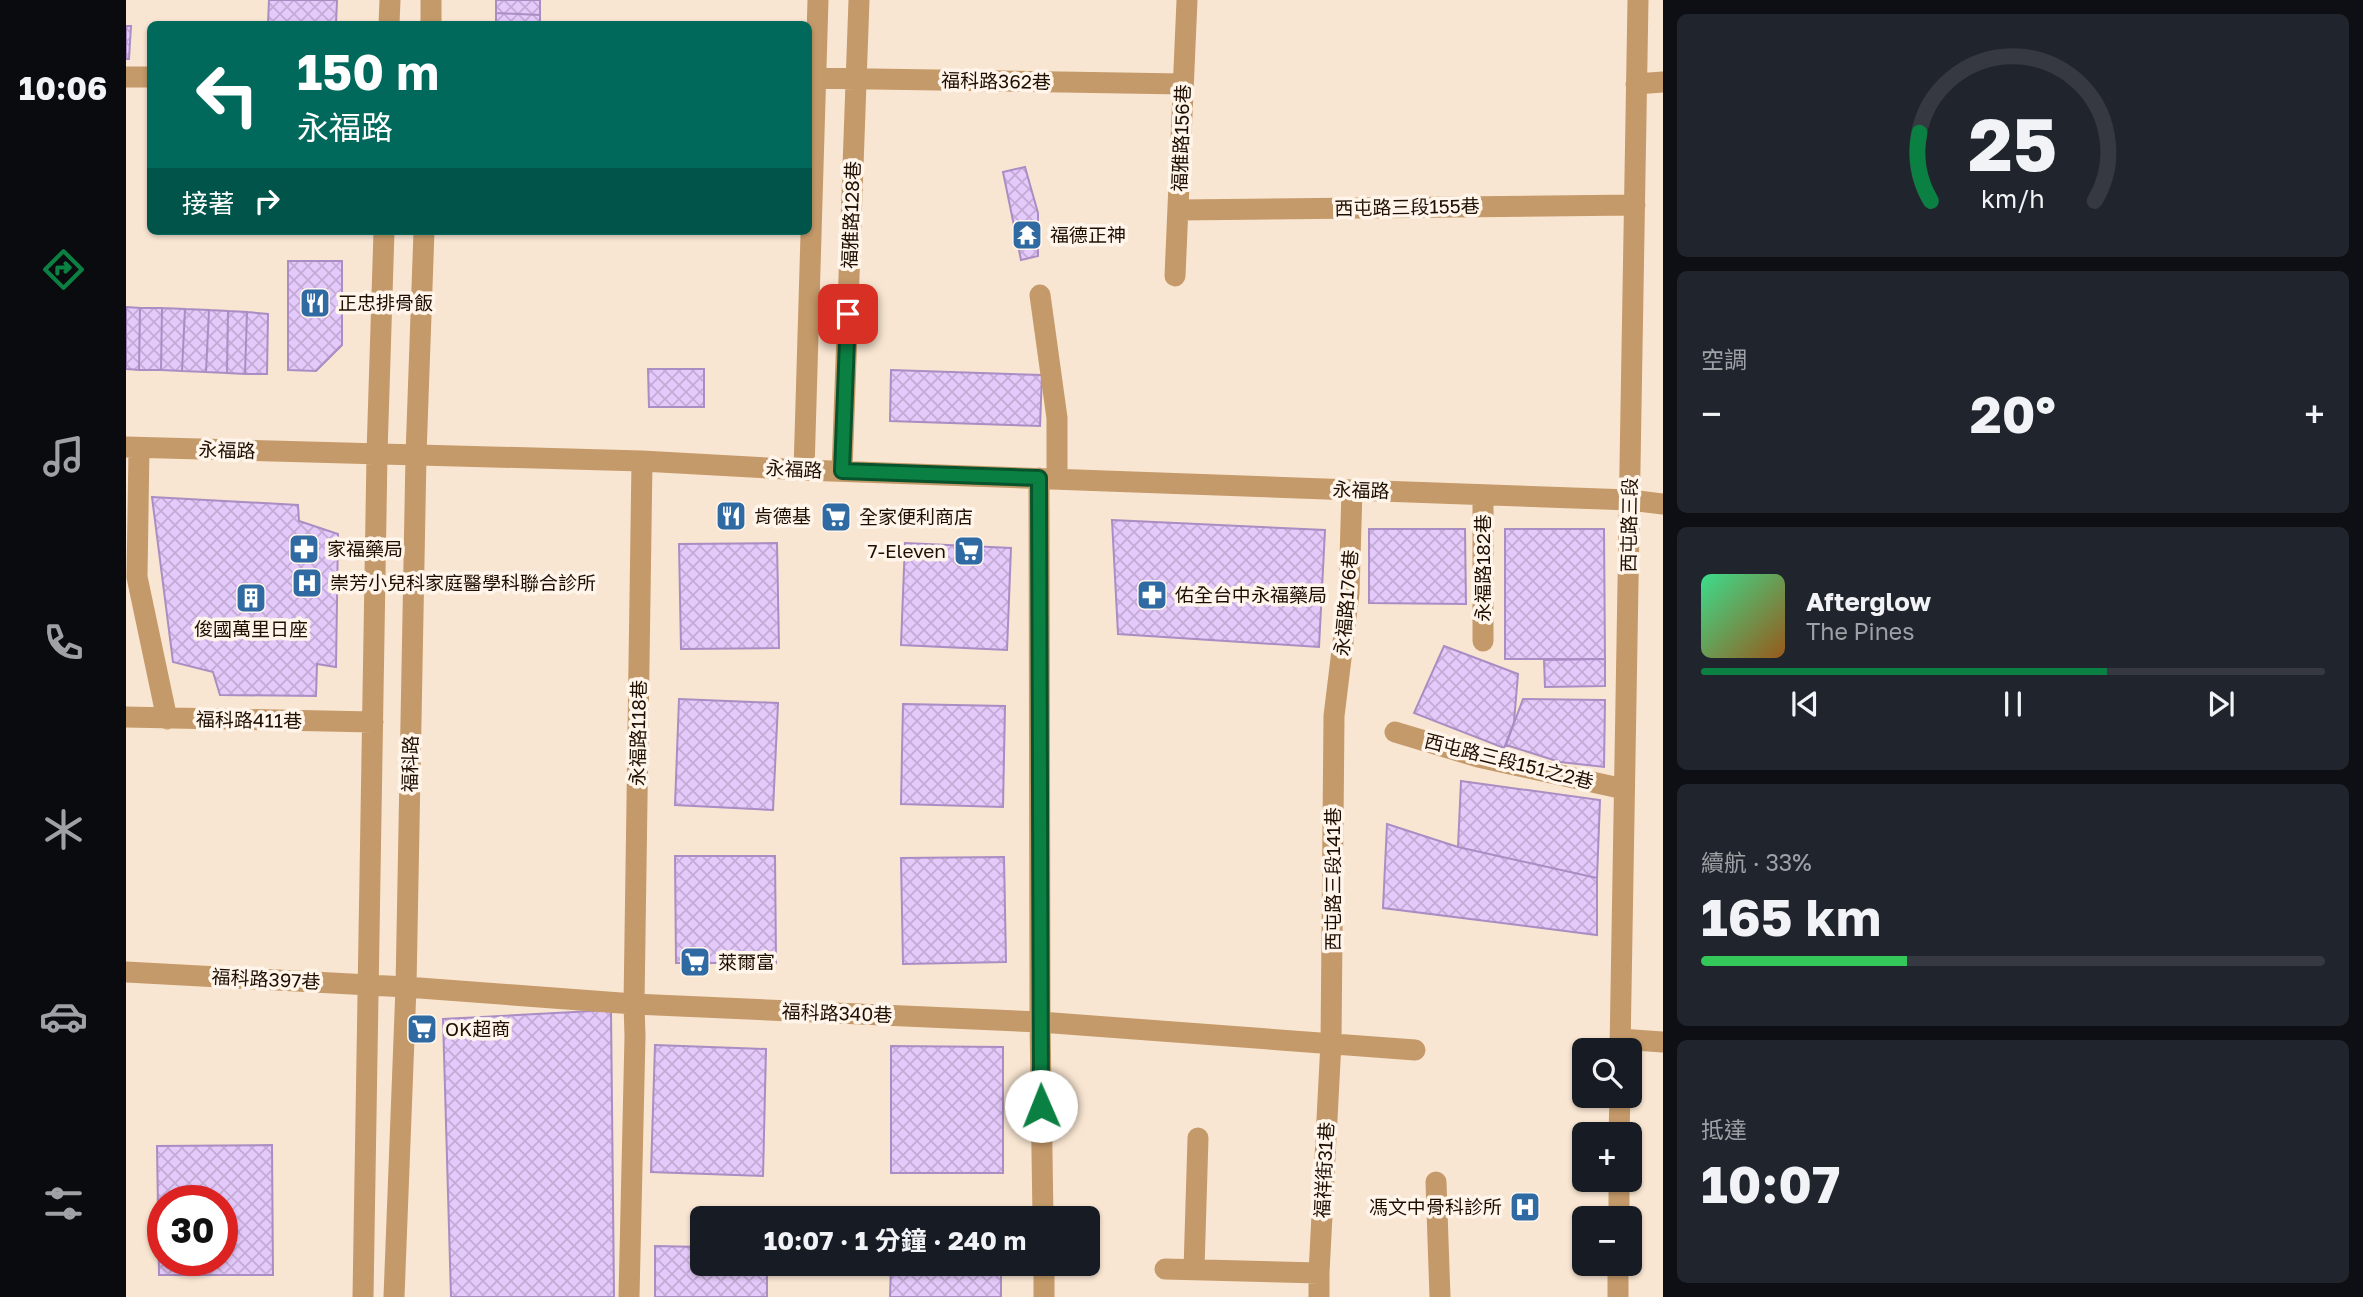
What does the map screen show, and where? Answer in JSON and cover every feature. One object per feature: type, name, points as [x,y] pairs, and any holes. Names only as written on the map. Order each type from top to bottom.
[{"type":"street","points":[[389,21],[390,0]]},
{"type":"street","points":[[431,0],[431,21]]},
{"type":"street","name":"福雅路128巷","points":[[812,78],[817,0]]},
{"type":"street","name":"福雅路128巷","points":[[842,471],[859,0]]},
{"type":"street","name":"福雅路156巷","points":[[1175,276],[1187,0]]},
{"type":"street","name":"西屯路三段","points":[[1620,1038],[1638,0]]},
{"type":"street","points":[[126,77],[147,77]]},
{"type":"street","name":"福科路362巷","points":[[812,78],[1183,83]]},
{"type":"street","points":[[1636,84],[1663,82]]},
{"type":"street","name":"西屯路三段155巷","points":[[1178,210],[1636,205]]},
{"type":"street","name":"福科路","points":[[363,1297],[377,454],[384,235]]},
{"type":"street","name":"福科路","points":[[394,1297],[405,987],[416,455],[425,235]]},
{"type":"street","name":"福雅路128巷","points":[[804,470],[809,235]]},
{"type":"street","points":[[1040,295],[1057,418],[1048,479],[1040,1022],[1043,1206]]},
{"type":"street","points":[[132,447],[137,577],[167,719]]},
{"type":"street","name":"永福路","points":[[132,447],[642,461],[804,470],[1630,500],[1663,504]]},
{"type":"street","name":"永福路118巷","points":[[634,1004],[642,461]]},
{"type":"street","name":"永福路176巷","points":[[1334,716],[1349,593],[1352,490]]},
{"type":"street","name":"永福路182巷","points":[[1483,495],[1483,641]]},
{"type":"street","name":"西屯路三段141巷","points":[[1331,1042],[1334,716]]},
{"type":"street","name":"福科路411巷","points":[[126,717],[373,722]]},
{"type":"street","name":"西屯路三段151之2巷","points":[[1395,732],[1478,757],[1624,789]]},
{"type":"street","name":"福科路397巷","points":[[126,972],[405,987]]},
{"type":"street","name":"福科路340巷","points":[[405,987],[634,1004],[1040,1022]]},
{"type":"street","points":[[629,1297],[634,1004]]},
{"type":"street","points":[[1040,1022],[1415,1050]]},
{"type":"street","name":"福祥街31巷","points":[[1319,1297],[1331,1042]]},
{"type":"street","points":[[1642,1043],[1663,1042]]},
{"type":"street","points":[[1194,1269],[1198,1138]]},
{"type":"street","points":[[1436,1182],[1440,1297]]},
{"type":"street","points":[[1165,1269],[1319,1273]]},
{"type":"street","points":[[1044,1276],[1044,1297]]},
{"type":"street","points":[[1618,1276],[1618,1297]]},
{"type":"building","points":[[269,0],[337,0],[336,21],[268,21]]},
{"type":"building","points":[[496,0],[540,0],[540,15],[496,13]]},
{"type":"building","points":[[496,13],[540,15],[540,21],[496,21]]},
{"type":"building","points":[[126,26],[131,26],[129,59],[126,59]]},
{"type":"building","name":"福德正神","points":[[1025,167],[1038,213],[1038,256],[1021,260],[1003,172]]},
{"type":"building","name":"正忠排骨飯","points":[[288,261],[342,261],[342,345],[316,371],[288,370]]},
{"type":"building","points":[[126,307],[140,308],[139,370],[126,369]]},
{"type":"building","points":[[140,308],[162,308],[161,370],[139,370]]},
{"type":"building","points":[[162,308],[185,309],[182,371],[161,370]]},
{"type":"building","points":[[185,309],[209,310],[206,372],[182,371]]},
{"type":"building","points":[[209,310],[228,311],[227,373],[206,372]]},
{"type":"building","points":[[228,311],[247,312],[245,374],[227,373]]},
{"type":"building","points":[[247,312],[268,314],[267,374],[245,374]]},
{"type":"building","points":[[648,369],[704,369],[704,407],[649,407]]},
{"type":"building","points":[[891,370],[1042,375],[1040,426],[890,421]]},
{"type":"building","name":"俊國萬里日座","points":[[152,497],[298,505],[299,521],[338,534],[336,667],[317,664],[316,696],[220,695],[213,672],[173,662]]},
{"type":"building","points":[[1112,520],[1325,530],[1319,647],[1118,634]]},
{"type":"building","points":[[1369,529],[1465,529],[1466,604],[1369,603]]},
{"type":"building","points":[[1505,529],[1604,529],[1605,659],[1505,659]]},
{"type":"building","points":[[777,543],[779,648],[681,649],[679,544]]},
{"type":"building","points":[[905,543],[1011,548],[1007,650],[901,645]]},
{"type":"building","points":[[1444,646],[1518,674],[1514,722],[1504,748],[1414,713]]},
{"type":"building","points":[[1605,659],[1605,686],[1545,687],[1544,660]]},
{"type":"building","points":[[679,699],[778,703],[773,810],[675,805]]},
{"type":"building","points":[[1523,699],[1605,700],[1604,767],[1560,762],[1506,745]]},
{"type":"building","points":[[903,704],[1005,706],[1003,807],[901,804]]},
{"type":"building","points":[[1461,781],[1600,800],[1597,878],[1458,847]]},
{"type":"building","points":[[1387,824],[1458,847],[1597,878],[1597,935],[1383,908]]},
{"type":"building","points":[[675,856],[775,856],[776,963],[676,963]]},
{"type":"building","points":[[1004,857],[1006,962],[903,964],[901,858]]},
{"type":"building","points":[[611,1010],[614,1297],[451,1297],[443,1019]]},
{"type":"building","points":[[655,1045],[766,1049],[763,1176],[651,1172]]},
{"type":"building","points":[[891,1046],[1003,1047],[1003,1173],[891,1173]]},
{"type":"building","points":[[272,1145],[273,1275],[238,1275],[238,1185],[158,1185],[157,1146]]},
{"type":"building","points":[[655,1246],[690,1247],[690,1276],[767,1276],[767,1297],[655,1297]]},
{"type":"building","points":[[891,1276],[1001,1276],[1001,1297],[890,1297]]},
{"type":"place","name":"福德正神","points":[[1027,235]]},
{"type":"place","name":"正忠排骨飯","points":[[315,303]]},
{"type":"place","name":"肯德基","points":[[731,516]]},
{"type":"place","name":"全家便利商店","points":[[836,517]]},
{"type":"place","name":"家福藥局","points":[[304,549]]},
{"type":"place","name":"7-Eleven","points":[[969,551]]},
{"type":"place","name":"崇芳小兒科家庭醫學科聯合診所","points":[[307,583]]},
{"type":"place","name":"佑全台中永福藥局","points":[[1152,595]]},
{"type":"place","name":"俊國萬里日座","points":[[251,598]]},
{"type":"place","name":"萊爾富","points":[[695,962]]},
{"type":"place","name":"OK超商","points":[[422,1029]]},
{"type":"place","name":"馮文中骨科診所","points":[[1525,1207]]},
{"type":"route","points":[[848,314],[842,471],[1039,478],[1041,1106]]}]
